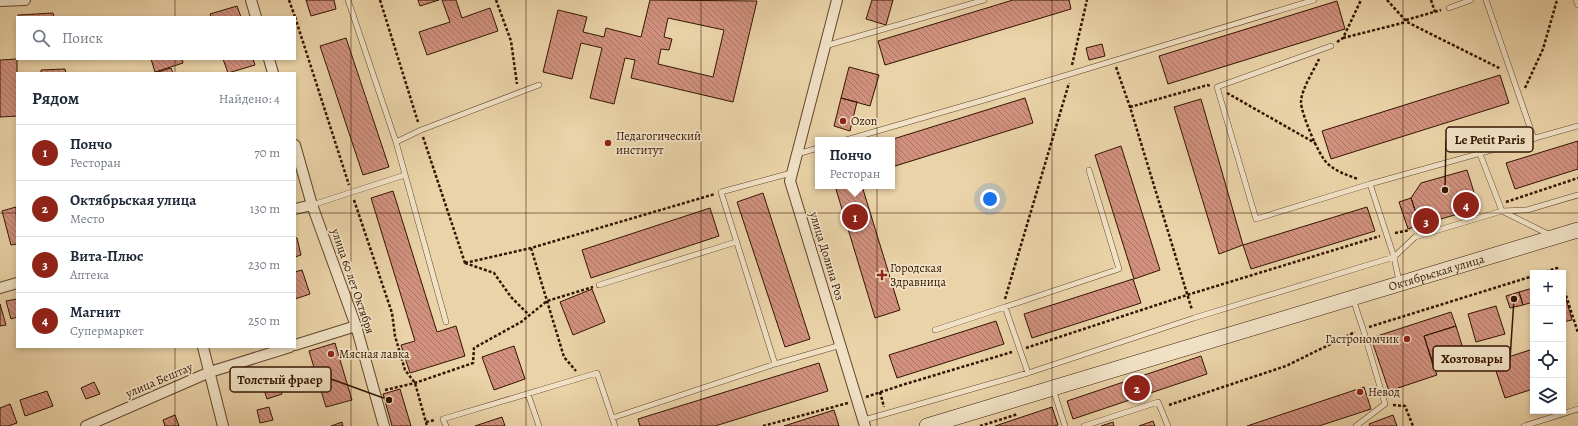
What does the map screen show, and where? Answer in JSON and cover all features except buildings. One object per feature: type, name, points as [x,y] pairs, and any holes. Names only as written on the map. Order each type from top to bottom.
[{"type":"main road","name":"Октябрьская улица","points":[[927,426],[1578,230]]},
{"type":"street","points":[[0,1],[25,0]]},
{"type":"street","points":[[250,0],[256,16]]},
{"type":"street","name":"улица Долина Роз","points":[[837,0],[790,181],[865,423]]},
{"type":"street","points":[[269,60],[273,72]]},
{"type":"street","name":"улица 60 лет Октября","points":[[296,149],[312,205],[356,326],[384,426]]},
{"type":"street","points":[[296,209],[312,205]]},
{"type":"street","points":[[0,288],[16,283]]},
{"type":"street","points":[[296,345],[356,326]]},
{"type":"street","points":[[203,348],[223,426]]},
{"type":"street","name":"улица Бештау","points":[[86,426],[210,372],[287,348]]},
{"type":"lane","points":[[348,0],[396,142],[446,322]]},
{"type":"lane","points":[[825,46],[984,0]]},
{"type":"lane","points":[[856,137],[1314,0]]},
{"type":"lane","points":[[1449,8],[1471,0]]},
{"type":"lane","points":[[1486,0],[1534,139]]},
{"type":"lane","points":[[1576,0],[1578,5]]},
{"type":"lane","points":[[1331,46],[1217,87],[1256,219],[1370,184],[1578,126]]},
{"type":"lane","points":[[396,142],[421,130],[539,85]]},
{"type":"lane","points":[[797,154],[815,149]]},
{"type":"lane","points":[[1480,154],[1502,212],[1555,237]]},
{"type":"lane","points":[[935,330],[1119,268],[1089,170]]},
{"type":"lane","points":[[775,364],[721,192],[792,173]]},
{"type":"lane","points":[[312,205],[405,176]]},
{"type":"lane","points":[[1370,184],[1394,257],[1400,284]]},
{"type":"lane","points":[[865,423],[1028,373],[1194,318],[1394,257],[1415,237],[1502,212],[1527,210],[1578,195]]},
{"type":"lane","points":[[599,285],[736,242]]},
{"type":"lane","points":[[1352,298],[1363,329],[1385,404],[1356,426]]},
{"type":"lane","points":[[1005,307],[1028,373]]},
{"type":"lane","points":[[612,418],[775,364],[840,345]]},
{"type":"lane","points":[[446,426],[444,419],[596,373],[615,426]]},
{"type":"lane","points":[[1053,389],[1065,426]]},
{"type":"lane","points":[[528,394],[539,426]]},
{"type":"lane","points":[[1084,426],[1158,402],[1168,426]]},
{"type":"lane","points":[[1524,426],[1578,410]]},
{"type":"path","points":[[290,0],[295,16]]},
{"type":"path","points":[[496,0],[511,41],[518,92]]},
{"type":"path","points":[[1005,307],[1005,299],[1072,73],[1072,67],[1087,0]]},
{"type":"path","points":[[1343,38],[1362,0]]},
{"type":"path","points":[[1387,0],[1406,21],[1511,73]]},
{"type":"path","points":[[1431,0],[1434,12]]},
{"type":"path","points":[[1520,99],[1543,49],[1557,0]]},
{"type":"path","points":[[1370,184],[1342,173],[1327,163],[1315,144],[1301,102],[1306,84],[1321,56],[1331,46],[1343,38],[1449,8]]},
{"type":"path","points":[[1114,61],[1194,318]]},
{"type":"path","points":[[1498,204],[1576,178]]},
{"type":"path","points":[[1574,183],[1576,178]]},
{"type":"path","points":[[529,315],[511,297],[494,273],[465,263],[531,248],[721,192]]},
{"type":"path","points":[[763,426],[858,400],[902,385],[1020,350],[1187,295],[1386,234],[1413,230]]},
{"type":"path","points":[[531,248],[564,357],[582,378]]},
{"type":"path","points":[[1160,408],[1286,366],[1363,329],[1530,277]]},
{"type":"path","points":[[379,391],[414,383],[473,363],[474,348],[521,322],[547,302],[599,285]]},
{"type":"path","points":[[1566,295],[1578,333]]},
{"type":"path","points":[[414,383],[427,426]]},
{"type":"path","points":[[1385,404],[1405,406],[1413,426]]},
{"type":"place","name":"Ozon","points":[[843,121]]},
{"type":"place","name":"Педагогический институт","points":[[608,143]]},
{"type":"place","name":"Le Petit Paris","points":[[1445,190]]},
{"type":"place","name":"Магнит","points":[[1466,205]]},
{"type":"place","name":"Пончо","points":[[855,217]]},
{"type":"place","name":"Вита-Плюс","points":[[1426,221]]},
{"type":"place","name":"Городская Здравница","points":[[882,275]]},
{"type":"place","name":"Хозтовары","points":[[1514,299]]},
{"type":"place","name":"Гастрономчик","points":[[1407,339]]},
{"type":"place","name":"Мясная лавка","points":[[331,354]]},
{"type":"place","name":"Октябрьская улица","points":[[1137,388]]},
{"type":"place","name":"Невод","points":[[1360,392]]},
{"type":"place","name":"Толстый фраер","points":[[389,400]]}]
